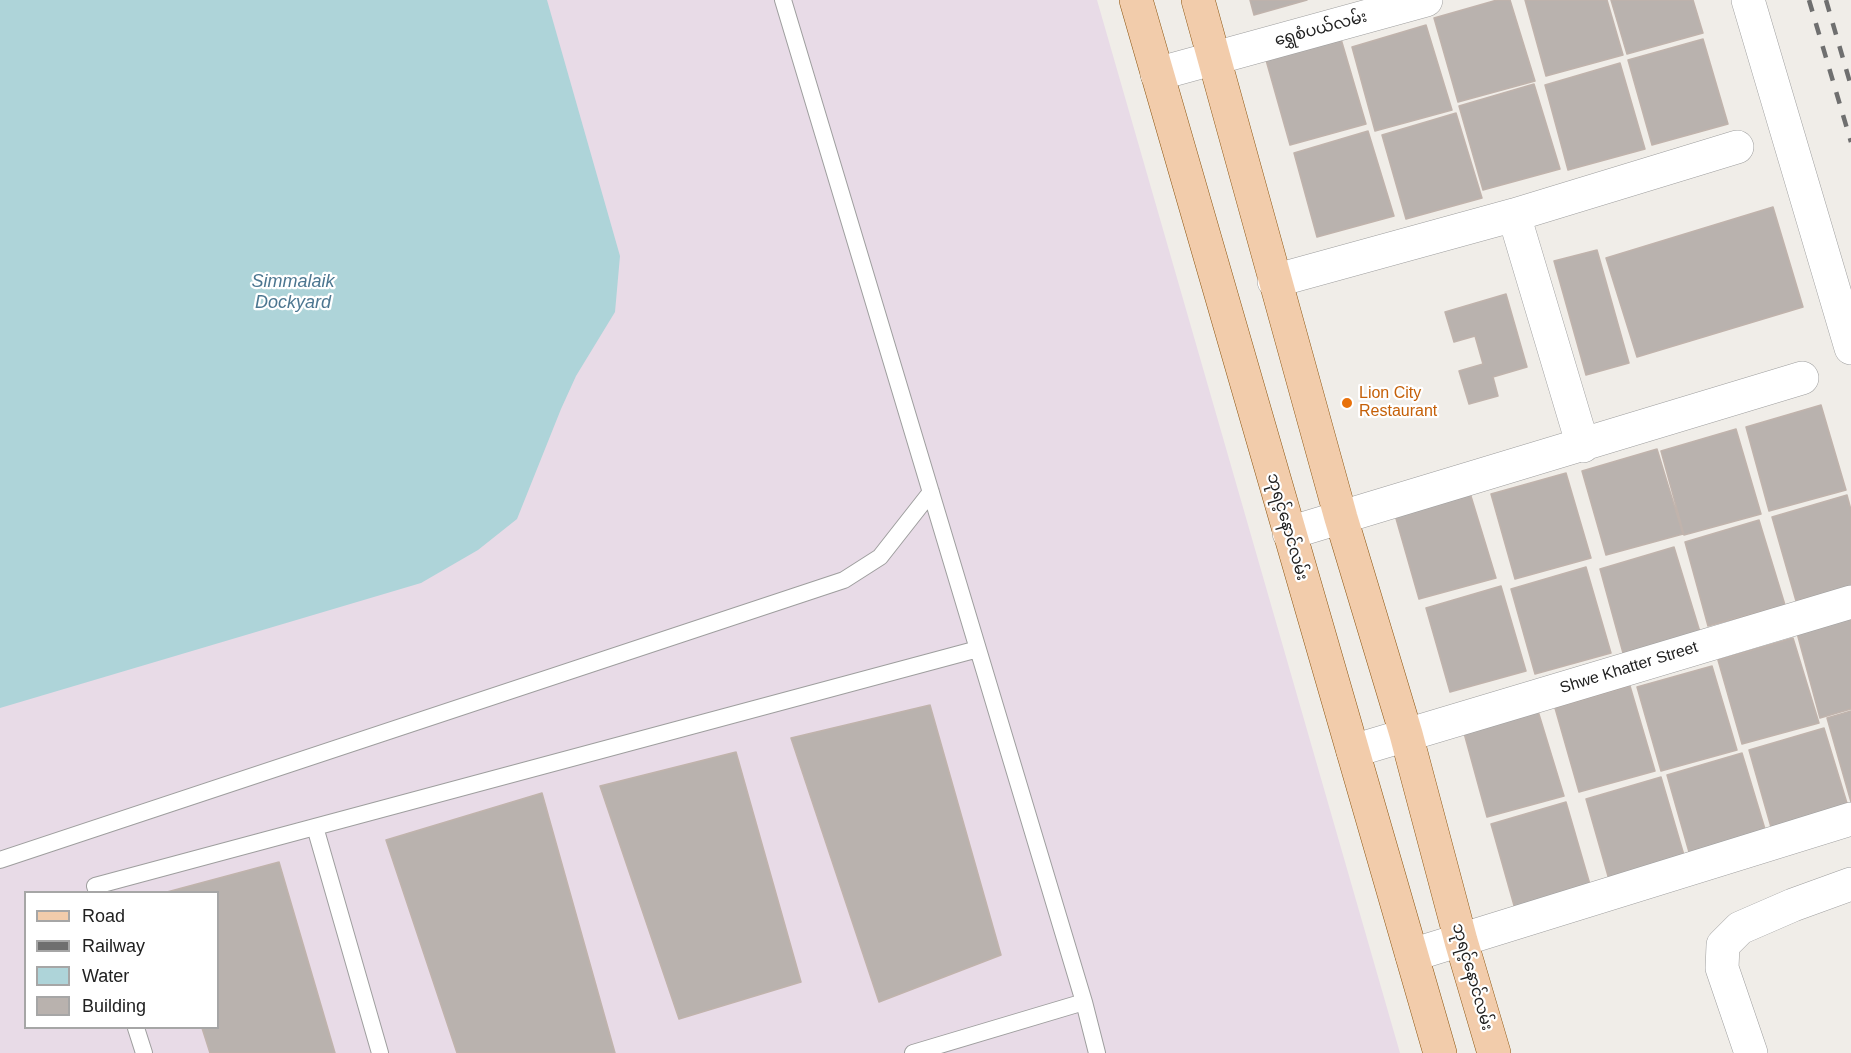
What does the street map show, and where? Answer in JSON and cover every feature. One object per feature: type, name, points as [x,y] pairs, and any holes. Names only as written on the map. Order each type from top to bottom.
[{"type":"main road","name":"ဘုရင့်နောင်လမ်း","points":[[1136,0],[1440,1053]]},
{"type":"main road","name":"ဘုရင့်နောင်လမ်း","points":[[1198,0],[1274,281],[1341,518],[1406,734],[1494,1053]]},
{"type":"street","name":"ရွှေစံပယ်လမ်း","points":[[1157,74],[1426,0]]},
{"type":"street","points":[[1748,0],[1851,348]]},
{"type":"street","points":[[1274,281],[1514,215],[1737,147]]},
{"type":"street","points":[[1514,215],[1583,446]]},
{"type":"street","points":[[1289,533],[1802,378]]},
{"type":"street","name":"Shwe Khatter Street","points":[[1353,752],[1406,734],[1851,602]]},
{"type":"street","points":[[1412,956],[1851,819]]},
{"type":"street","points":[[1751,1053],[1722,968],[1723,945],[1740,928],[1793,905],[1851,884]]},
{"type":"lane","points":[[783,0],[1084,1002],[1097,1053]]},
{"type":"lane","points":[[0,860],[844,580],[880,557],[931,492]]},
{"type":"lane","points":[[97,891],[95,886],[978,649]]},
{"type":"lane","points":[[315,827],[380,1053]]},
{"type":"lane","points":[[913,1053],[1084,1002]]},
{"type":"lane","points":[[136,1029],[144,1053]]},
{"type":"shaded area","points":[[0,0],[1097,0],[1400,1053],[0,1053]]},
{"type":"water","name":"Simmalaik Dockyard","points":[[0,0],[547,0],[620,256],[615,312],[576,376],[517,519],[478,550],[421,583],[0,708]]},
{"type":"building","points":[[1250,0],[1307,0],[1254,15]]},
{"type":"building","points":[[1497,0],[1510,0],[1535,81],[1458,102],[1434,18]]},
{"type":"building","points":[[1525,0],[1607,0],[1623,55],[1546,76]]},
{"type":"building","points":[[1611,0],[1693,0],[1703,33],[1627,54]]},
{"type":"building","points":[[1426,25],[1452,110],[1375,131],[1352,47]]},
{"type":"building","points":[[1341,39],[1366,124],[1290,145],[1266,60]]},
{"type":"building","points":[[1703,39],[1728,124],[1652,145],[1628,60]]},
{"type":"building","points":[[1620,63],[1645,149],[1568,170],[1545,85]]},
{"type":"building","points":[[1534,84],[1560,169],[1483,190],[1459,106]]},
{"type":"building","points":[[1456,113],[1482,198],[1406,219],[1382,135]]},
{"type":"building","points":[[1368,131],[1394,216],[1317,237],[1294,153]]},
{"type":"building","points":[[1773,207],[1803,307],[1637,357],[1606,258]]},
{"type":"building","points":[[1597,250],[1629,363],[1586,375],[1554,261]]},
{"type":"building","points":[[1506,294],[1527,367],[1493,377],[1498,396],[1469,404],[1459,371],[1483,364],[1475,336],[1454,342],[1445,312]]},
{"type":"building","points":[[1821,405],[1846,490],[1769,511],[1746,427]]},
{"type":"building","points":[[1736,429],[1761,514],[1684,535],[1661,451]]},
{"type":"building","points":[[1657,449],[1683,534],[1606,555],[1582,471]]},
{"type":"building","points":[[1566,473],[1591,558],[1515,579],[1491,494]]},
{"type":"building","points":[[1470,493],[1496,578],[1419,599],[1395,515]]},
{"type":"building","points":[[1847,495],[1851,510],[1851,586],[1796,601],[1772,517]]},
{"type":"building","points":[[1759,520],[1785,605],[1708,626],[1685,542]]},
{"type":"building","points":[[1674,547],[1700,632],[1623,653],[1600,569]]},
{"type":"building","points":[[1586,567],[1611,653],[1535,674],[1511,589]]},
{"type":"building","points":[[1501,586],[1526,671],[1450,692],[1426,608]]},
{"type":"building","points":[[1851,617],[1851,709],[1820,718],[1797,633]]},
{"type":"building","points":[[1793,638],[1819,723],[1742,744],[1718,660]]},
{"type":"building","points":[[1712,666],[1737,750],[1661,771],[1637,687]]},
{"type":"building","points":[[1630,686],[1655,771],[1579,792],[1555,708]]},
{"type":"building","points":[[930,705],[1001,955],[879,1002],[791,738]]},
{"type":"building","points":[[1538,711],[1564,796],[1487,817],[1464,733]]},
{"type":"building","points":[[1851,711],[1851,802],[1827,718]]},
{"type":"building","points":[[1824,728],[1850,813],[1773,834],[1749,750]]},
{"type":"building","points":[[736,752],[801,982],[679,1019],[600,786]]},
{"type":"building","points":[[1742,753],[1768,839],[1691,859],[1667,775]]},
{"type":"building","points":[[1661,777],[1686,862],[1610,883],[1586,799]]},
{"type":"building","points":[[542,793],[615,1053],[457,1053],[386,840]]},
{"type":"building","points":[[1566,802],[1591,888],[1515,909],[1491,824]]},
{"type":"building","points":[[279,862],[335,1053],[210,1053],[202,1029],[219,1029],[219,891],[171,891]]},
{"type":"railway","points":[[1809,0],[1851,142]]},
{"type":"railway","points":[[1826,0],[1851,86]]},
{"type":"place","name":"Lion City Restaurant","points":[[1347,403]]}]
